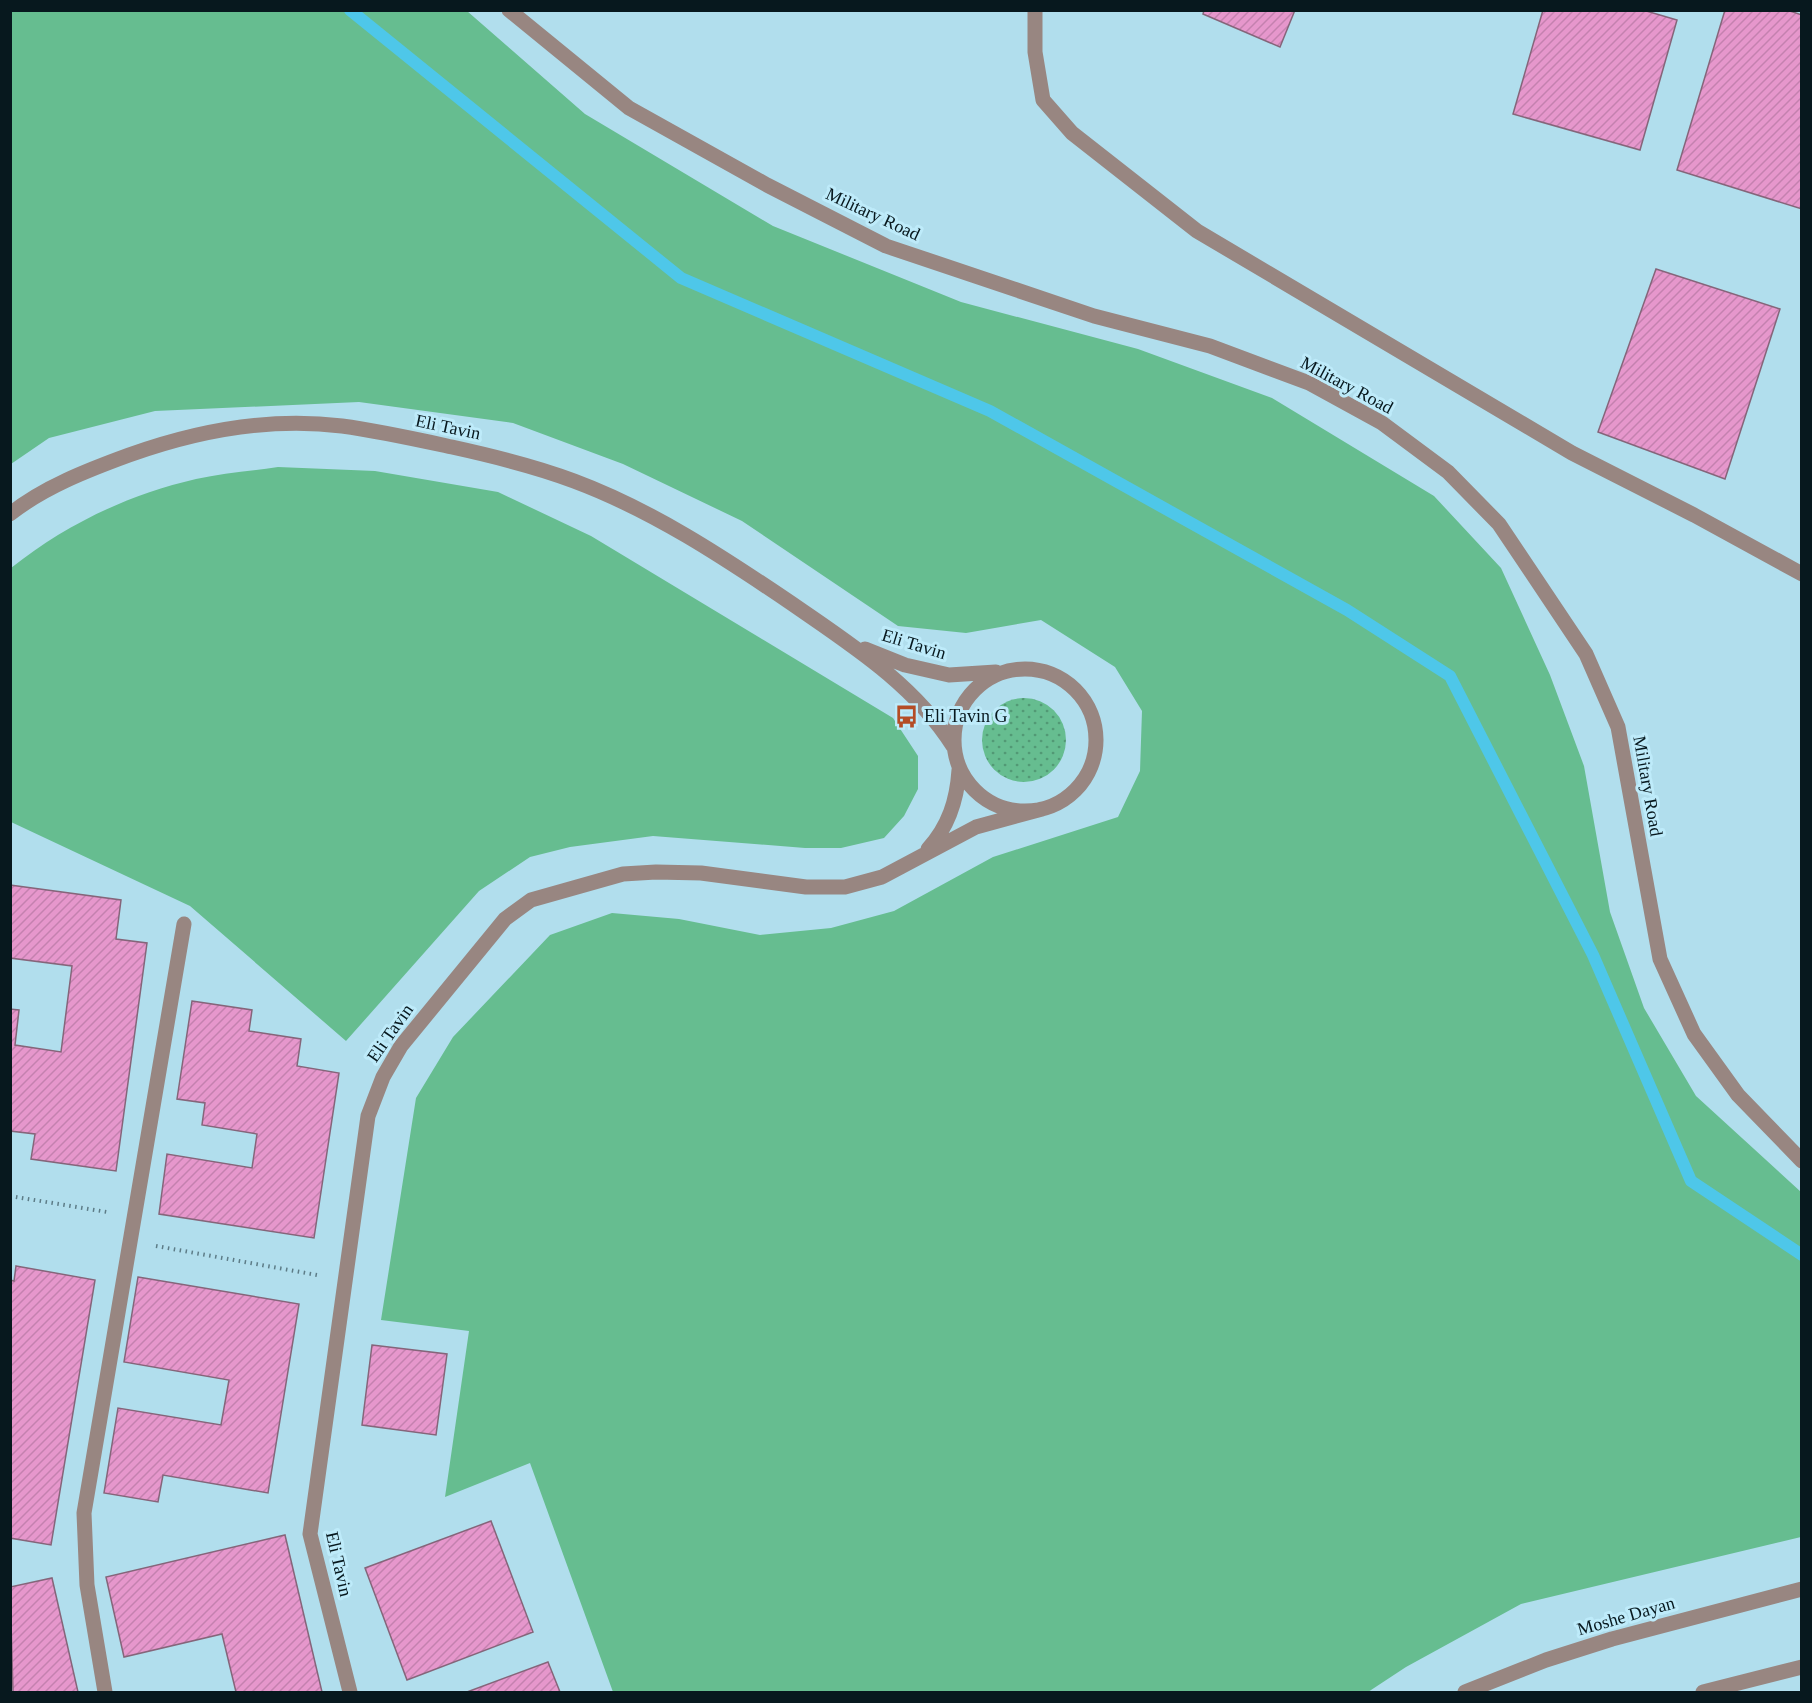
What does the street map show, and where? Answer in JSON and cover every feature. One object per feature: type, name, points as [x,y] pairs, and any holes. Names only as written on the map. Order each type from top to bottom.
[{"type":"street","name":"Military Road","points":[[509,10],[629,108],[767,185],[886,246],[1094,316],[1210,346],[1309,383],[1382,423],[1448,472],[1499,524],[1586,654],[1618,727],[1660,959],[1695,1034],[1738,1095],[1802,1161]]},
{"type":"street","points":[[1035,10],[1035,52],[1042,100],[1072,133],[1197,231],[1572,453],[1694,515],[1802,574]]},
{"type":"street","name":"Eli Tavin","points":[[10,514],[86,471],[151,447],[217,429],[276,425],[340,426],[508,460],[575,481],[637,510],[719,554],[849,642],[935,717],[953,746]]},
{"type":"street","name":"Eli Tavin","points":[[849,642],[905,664],[949,675],[1005,671]]},
{"type":"street","points":[[1027,668],[1050,673],[1069,684],[1084,701],[1093,721],[1096,744],[1091,766],[1080,786],[1063,800],[1042,809],[1018,811],[994,805],[974,790],[960,770],[953,746],[956,721],[966,699],[984,682],[1005,671],[1027,668]]},
{"type":"street","name":"Eli Tavin","points":[[923,854],[938,837],[949,817],[957,795],[960,770]]},
{"type":"street","name":"Eli Tavin","points":[[351,1692],[309,1533],[368,1116],[383,1077],[401,1046],[504,919],[531,900],[623,874],[701,873],[806,887],[845,887],[882,877],[976,827],[1042,809]]},
{"type":"street","points":[[105,1692],[87,1585],[84,1513],[184,924]]},
{"type":"street","name":"Moshe Dayan","points":[[1465,1692],[1546,1660],[1612,1639],[1802,1589]]},
{"type":"street","points":[[1704,1692],[1802,1667]]},
{"type":"path","points":[[10,1196],[135,1216]]},
{"type":"path","points":[[130,1241],[345,1280]]},
{"type":"green space","points":[[11,10],[467,11],[585,114],[773,226],[961,302],[1138,349],[1272,398],[1434,496],[1501,568],[1550,675],[1584,766],[1610,912],[1644,1008],[1696,1096],[1801,1192],[1801,1537],[1521,1604],[1406,1667],[1368,1692],[613,1692],[530,1463],[445,1497],[469,1331],[381,1320],[416,1098],[453,1037],[550,935],[612,913],[679,919],[760,935],[831,928],[894,911],[993,857],[1118,817],[1140,771],[1142,711],[1115,667],[1041,620],[966,633],[898,626],[742,521],[623,464],[513,423],[359,402],[155,411],[49,438],[11,464]]},
{"type":"green space","points":[[278,467],[375,471],[498,492],[591,536],[893,718],[918,756],[918,789],[904,816],[884,838],[841,848],[805,848],[653,836],[570,847],[530,857],[479,891],[346,1041],[190,906],[11,822],[11,568],[75,525],[121,503],[170,486],[206,477]]},
{"type":"green space","points":[[1024,698],[1040,701],[1054,710],[1063,724],[1066,740],[1063,756],[1054,770],[1040,779],[1024,782],[1008,779],[994,770],[985,756],[982,740],[985,724],[994,710],[1008,701]]},
{"type":"building","points":[[1204,10],[1295,10],[1280,47],[1203,14]]},
{"type":"building","points":[[1543,10],[1643,10],[1677,20],[1640,150],[1513,114]]},
{"type":"building","points":[[1725,10],[1787,10],[1802,15],[1802,209],[1677,170]]},
{"type":"building","points":[[1656,269],[1780,309],[1725,479],[1598,432]]},
{"type":"building","points":[[10,885],[121,900],[116,939],[147,943],[116,1171],[31,1159],[35,1134],[10,1131],[10,1009],[19,1010],[15,1045],[61,1052],[72,966],[10,958]]},
{"type":"building","points":[[192,1001],[252,1010],[249,1031],[301,1039],[297,1066],[339,1073],[314,1238],[159,1214],[167,1154],[252,1168],[257,1134],[202,1125],[205,1103],[177,1099]]},
{"type":"building","points":[[16,1266],[95,1280],[51,1545],[10,1538],[10,1280],[14,1281]]},
{"type":"building","points":[[138,1277],[299,1304],[268,1493],[163,1475],[158,1502],[104,1493],[118,1408],[221,1425],[229,1380],[124,1362]]},
{"type":"building","points":[[372,1345],[447,1354],[436,1435],[362,1425]]},
{"type":"building","points":[[491,1521],[533,1632],[407,1680],[365,1568]]},
{"type":"building","points":[[285,1535],[322,1692],[236,1692],[222,1634],[124,1657],[106,1577]]},
{"type":"building","points":[[52,1578],[78,1692],[13,1692],[10,1587]]},
{"type":"building","points":[[548,1662],[560,1692],[467,1692]]},
{"type":"waterway","points":[[350,10],[681,278],[990,411],[1347,610],[1450,676],[1593,955],[1691,1181],[1802,1255]]},
{"type":"place","name":"Eli Tavin G","points":[[906,716]]}]
